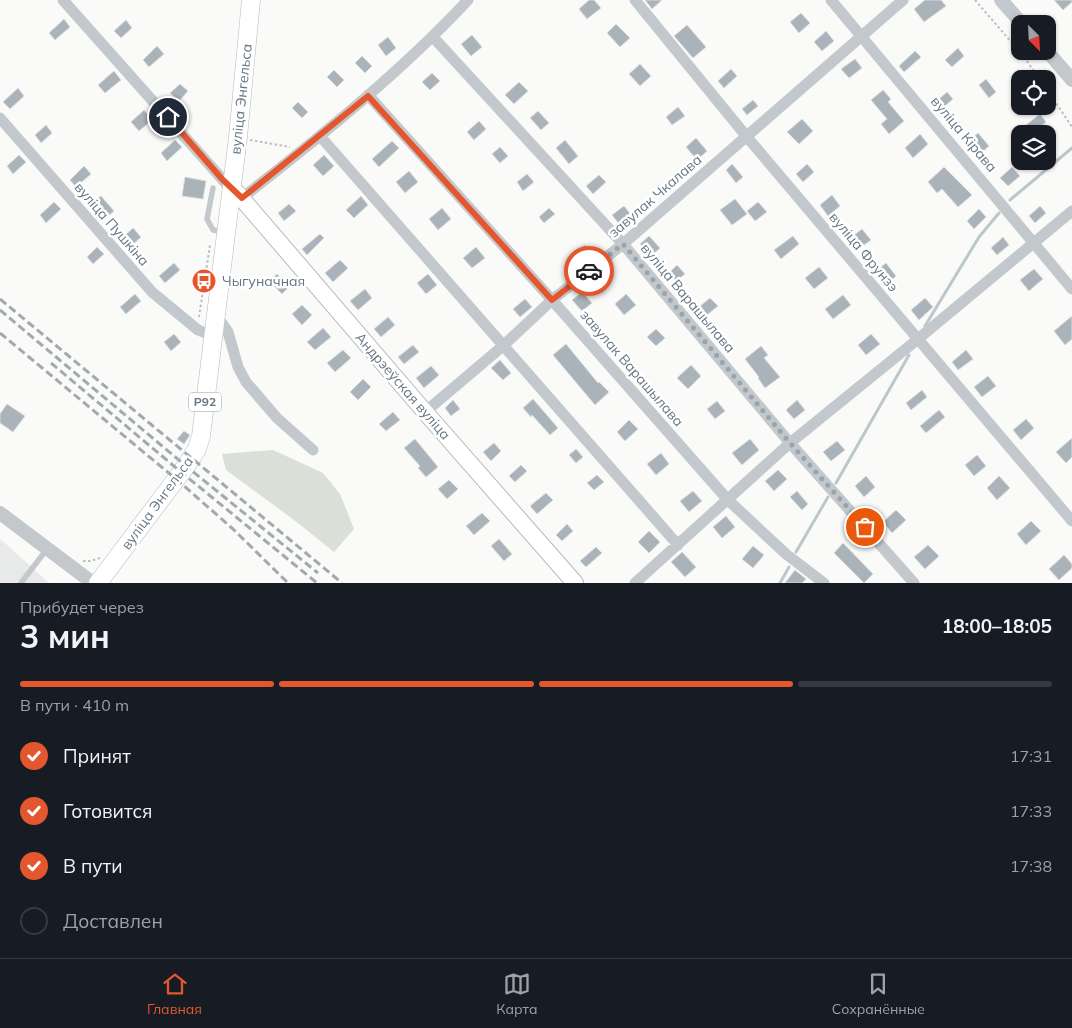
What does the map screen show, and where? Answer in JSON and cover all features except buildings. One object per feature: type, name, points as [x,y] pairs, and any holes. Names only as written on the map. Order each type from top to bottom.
[{"type":"main road","name":"вуліца Энгельса","points":[[98,583],[186,466],[197,449],[201,436],[226,232],[236,193],[251,0]]},
{"type":"main road","name":"Андрэеўская вуліца","points":[[236,193],[575,583]]},
{"type":"street","points":[[63,0],[236,193],[320,136],[368,96],[433,37],[468,0]]},
{"type":"street","name":"вуліца Фрунзэ","points":[[635,0],[747,137],[1072,521]]},
{"type":"street","name":"вуліца Кірава","points":[[831,0],[1072,289]]},
{"type":"street","name":"завулак Чкалава","points":[[425,412],[504,345],[552,300],[623,244],[747,137],[902,0]]},
{"type":"street","points":[[1001,0],[1014,15]]},
{"type":"street","name":"вуліца Варашылава","points":[[433,37],[623,244],[790,443],[914,583]]},
{"type":"street","points":[[1055,60],[1072,80]]},
{"type":"street","name":"завулак Варашылава","points":[[368,96],[552,300],[728,500],[786,554],[824,583]]},
{"type":"street","name":"вуліца Пушкіна","points":[[0,118],[152,292],[198,330],[213,336]]},
{"type":"street","points":[[320,136],[678,545]]},
{"type":"street","points":[[635,583],[790,443],[918,340],[1072,211]]},
{"type":"street","points":[[215,317],[219,319],[228,332],[238,367],[246,382],[277,418],[312,450]]},
{"type":"street","points":[[0,513],[93,583]]},
{"type":"lane","points":[[213,188],[207,219],[213,230],[226,232]]},
{"type":"lane","points":[[21,583],[48,549]]},
{"type":"path","points":[[975,0],[1033,70]]},
{"type":"path","points":[[1056,103],[1072,127]]},
{"type":"path","points":[[70,566],[74,560],[90,561],[106,554]]},
{"type":"shaded area","points":[[273,450],[323,473],[340,494],[354,529],[334,552],[226,470],[222,454]]},
{"type":"shaded area","points":[[0,539],[6,544],[49,583],[0,583]]},
{"type":"waterway","points":[[1010,200],[1072,148]]},
{"type":"waterway","points":[[925,326],[979,237],[999,213]]},
{"type":"waterway","points":[[836,483],[909,355]]},
{"type":"waterway","points":[[796,552],[828,497]]},
{"type":"waterway","points":[[780,583],[789,567]]},
{"type":"railway","points":[[0,299],[342,583]]},
{"type":"railway","points":[[0,310],[186,466],[318,573]]},
{"type":"railway","points":[[0,333],[176,479],[233,529],[288,583]]},
{"type":"railway","points":[[51,363],[317,583]]},
{"type":"way so far","points":[[589,271],[623,244],[790,443],[865,527]]},
{"type":"place","name":"Чыгуначная","points":[[204,281]]},
{"type":"route","points":[[168,117],[231,189],[242,198],[368,96],[552,300],[589,271]]}]
